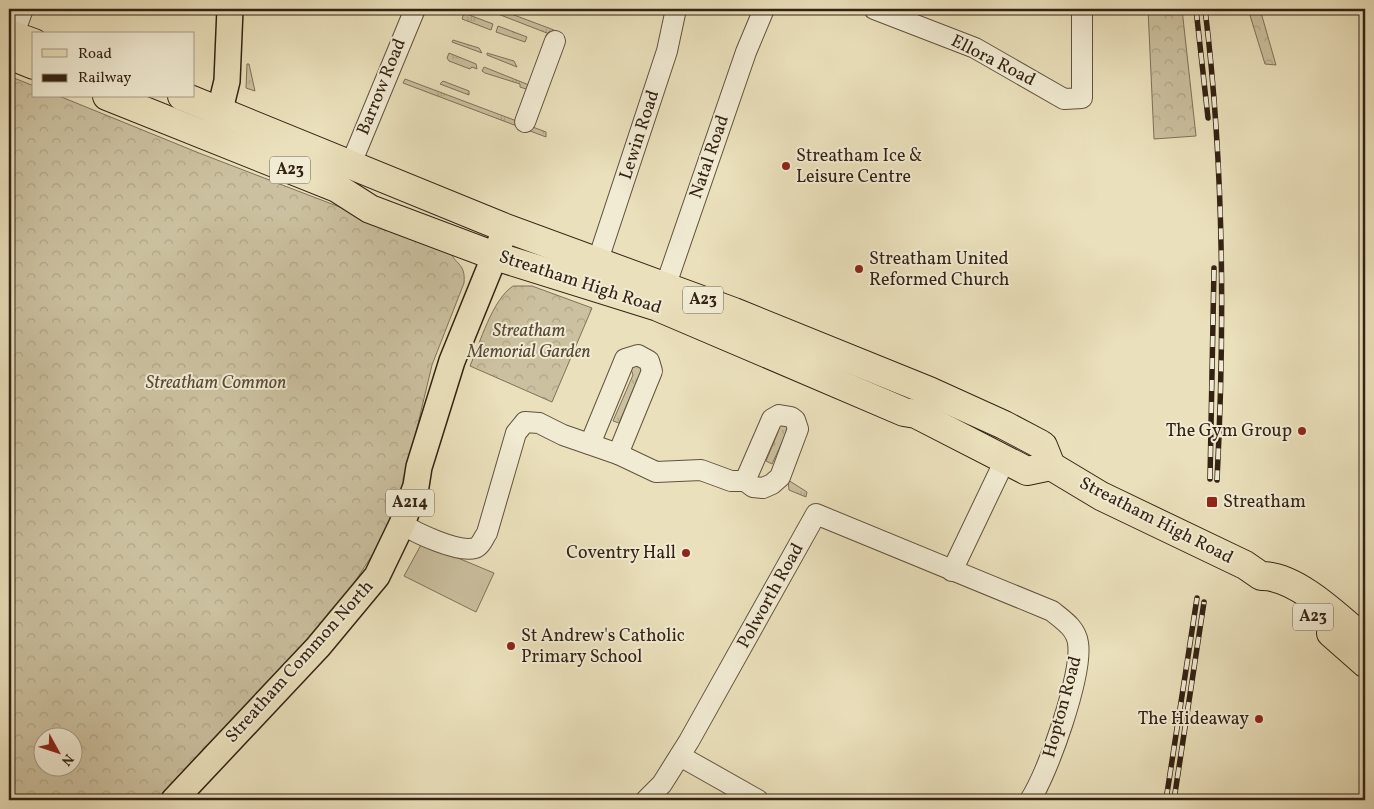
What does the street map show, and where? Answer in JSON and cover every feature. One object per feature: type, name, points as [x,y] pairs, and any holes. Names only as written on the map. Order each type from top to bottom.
[{"type":"highway","points":[[16,42],[32,62]]},
{"type":"highway","name":"Streatham High Road","points":[[112,98],[212,140],[337,188],[370,209],[495,256],[662,296],[860,362],[1026,437],[1043,446],[1051,466],[1101,496],[1238,562],[1261,576],[1266,586],[1312,617],[1365,663]]},
{"type":"highway","name":"Streatham High Road","points":[[187,98],[506,228],[598,260],[662,296],[904,412],[916,414],[1028,471],[1051,466]]},
{"type":"highway","name":"Streatham High Road","points":[[1261,576],[1273,575],[1304,592],[1365,640]]},
{"type":"main road","points":[[212,140],[227,81],[230,9]]},
{"type":"main road","name":"Streatham Common North","points":[[174,800],[312,653],[377,576],[402,524],[416,486],[419,467],[452,361],[506,228]]},
{"type":"street","points":[[16,42],[23,9]]},
{"type":"street","name":"Barrow Road","points":[[350,166],[415,9]]},
{"type":"street","name":"Lewin Road","points":[[598,260],[667,51],[676,9]]},
{"type":"street","name":"Natal Road","points":[[662,296],[746,52],[764,9]]},
{"type":"street","name":"Ellora Road","points":[[874,9],[908,15],[974,48],[1064,99],[1082,98],[1082,9]]},
{"type":"street","points":[[525,122],[555,41]]},
{"type":"street","points":[[590,444],[625,359],[630,356],[643,356],[652,365],[652,371],[618,454]]},
{"type":"street","points":[[402,524],[413,531],[448,545],[476,548],[487,533],[516,433],[525,422],[539,422],[618,454],[656,472],[701,470],[731,481],[745,481]]},
{"type":"street","points":[[952,571],[1005,460]]},
{"type":"street","name":"Polworth Road","points":[[646,800],[662,784],[680,756],[816,514],[952,571]]},
{"type":"street","name":"Hopton Road","points":[[952,571],[1052,611],[1075,632],[1078,643],[1078,660],[1063,721],[1039,787],[1030,800]]},
{"type":"street","points":[[680,756],[758,800]]},
{"type":"green space","points":[[485,9],[498,9],[554,30],[552,35]]},
{"type":"green space","points":[[1148,9],[1182,9],[1196,136],[1154,139]]},
{"type":"green space","points":[[1248,9],[1260,9],[1276,65],[1265,64]]},
{"type":"green space","points":[[464,13],[493,24],[491,30],[462,19]]},
{"type":"green space","points":[[498,26],[527,37],[525,42],[496,32]]},
{"type":"green space","points":[[453,40],[479,48],[482,53],[452,42]]},
{"type":"green space","points":[[449,53],[476,64],[477,69],[472,67],[470,69],[449,61],[447,58]]},
{"type":"green space","points":[[487,53],[514,61],[517,67],[487,55]]},
{"type":"green space","points":[[247,64],[249,64],[255,91],[246,88]]},
{"type":"green space","points":[[484,67],[529,85],[532,91],[520,87],[520,84],[485,73],[482,71]]},
{"type":"green space","name":"Streatham Common","points":[[9,76],[32,85],[32,98],[64,98],[199,153],[449,249],[463,271],[464,283],[432,365],[402,491],[379,545],[346,595],[209,751],[157,800],[9,800]]},
{"type":"green space","points":[[405,79],[546,132],[546,137],[403,83]]},
{"type":"green space","points":[[443,81],[469,91],[469,95],[440,84]]},
{"type":"green space","name":"Streatham Memorial Garden","points":[[513,286],[532,286],[592,308],[552,402],[470,366],[493,311],[499,301]]},
{"type":"green space","points":[[633,358],[647,373],[639,376],[619,423],[613,421],[633,375],[629,363]]},
{"type":"green space","points":[[787,419],[789,436],[784,438],[772,464],[766,461],[778,432],[775,426]]},
{"type":"green space","points":[[788,480],[807,492],[806,497],[789,490]]},
{"type":"green space","points":[[422,543],[494,573],[476,612],[404,576]]},
{"type":"railway","points":[[1196,9],[1208,118]]},
{"type":"railway","points":[[1205,9],[1216,126],[1221,244],[1222,303],[1217,480]]},
{"type":"railway","points":[[1210,479],[1214,268]]},
{"type":"railway","points":[[1166,800],[1197,598]]},
{"type":"railway","points":[[1174,800],[1204,602]]},
{"type":"place","name":"Streatham Ice & Leisure Centre","points":[[786,166]]},
{"type":"place","name":"Streatham United Reformed Church","points":[[859,269]]},
{"type":"place","name":"The Gym Group","points":[[1302,431]]},
{"type":"place","name":"Streatham","points":[[1212,502]]},
{"type":"place","name":"Coventry Hall","points":[[686,553]]},
{"type":"place","name":"St Andrew's Catholic Primary School","points":[[511,646]]},
{"type":"place","name":"The Hideaway","points":[[1259,719]]}]
